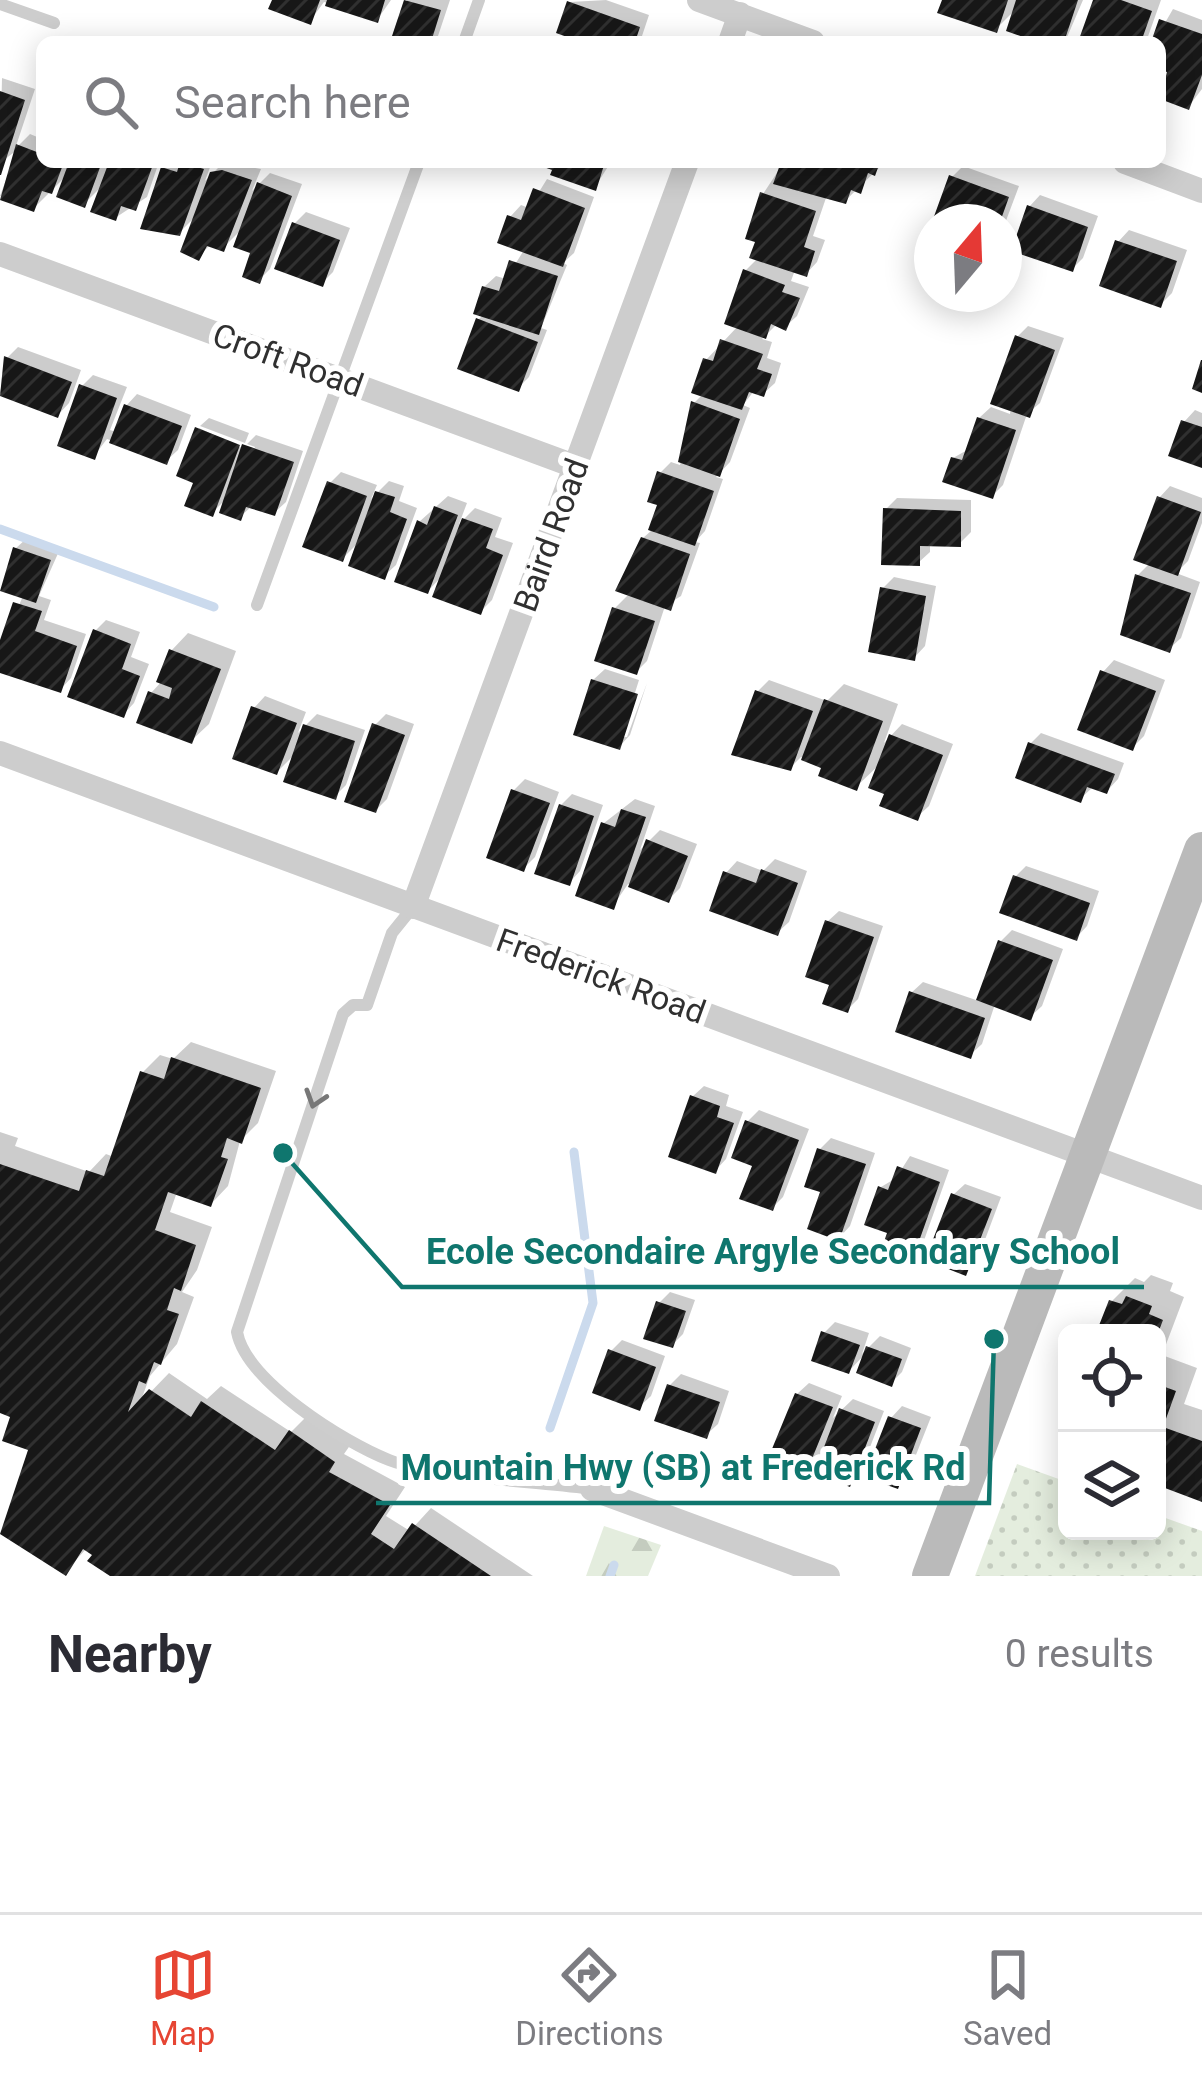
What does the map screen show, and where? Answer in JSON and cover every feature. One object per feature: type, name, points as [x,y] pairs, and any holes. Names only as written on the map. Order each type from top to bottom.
[{"type":"street","points":[[699,0],[797,36]]},
{"type":"street","points":[[732,36],[740,14]]},
{"type":"street","name":"Baird Road","points":[[413,907],[685,168]]},
{"type":"street","points":[[1141,168],[1202,191]]},
{"type":"street","name":"Croft Road","points":[[0,254],[577,467]]},
{"type":"street","name":"Frederick Road","points":[[0,752],[1202,1198]]},
{"type":"street","points":[[930,1576],[1202,850]]},
{"type":"street","points":[[592,1489],[828,1576]]},
{"type":"lane","points":[[466,36],[479,0]]},
{"type":"lane","points":[[0,4],[54,23]]},
{"type":"lane","points":[[257,605],[417,168]]},
{"type":"lane","points":[[413,907],[392,933],[367,1005],[353,1005],[343,1014],[237,1332],[241,1352],[253,1370],[281,1393],[392,1461],[592,1489]]},
{"type":"green space","points":[[1017,1464],[1058,1479],[1058,1540],[1166,1540],[1166,1518],[1202,1531],[1202,1576],[975,1576]]},
{"type":"green space","points":[[604,1526],[661,1545],[648,1576],[586,1576]]},
{"type":"building","points":[[272,0],[320,0],[311,25],[268,9]]},
{"type":"building","points":[[327,0],[385,0],[378,23],[325,6]]},
{"type":"building","points":[[404,0],[441,10],[433,36],[392,36]]},
{"type":"building","points":[[942,0],[1008,0],[997,33],[937,13]]},
{"type":"building","points":[[1016,0],[1078,0],[1066,36],[1021,36],[1006,31]]},
{"type":"building","points":[[1093,0],[1121,0],[1152,11],[1143,36],[1080,36]]},
{"type":"building","points":[[567,1],[640,27],[637,36],[556,33]]},
{"type":"building","points":[[1159,19],[1202,34],[1202,75],[1189,110],[1166,101],[1166,36],[1153,36]]},
{"type":"building","points":[[0,91],[25,100],[1,175],[0,175]]},
{"type":"building","points":[[16,144],[36,152],[36,168],[62,168],[52,194],[42,191],[34,212],[0,200]]},
{"type":"building","points":[[67,168],[100,168],[85,208],[56,197]]},
{"type":"building","points":[[107,168],[152,168],[136,211],[121,206],[116,221],[90,212]]},
{"type":"building","points":[[161,168],[177,172],[178,168],[204,169],[180,236],[140,229]]},
{"type":"building","points":[[546,168],[603,168],[596,191],[550,175],[552,170]]},
{"type":"building","points":[[779,168],[878,168],[875,176],[868,173],[861,194],[851,190],[846,204],[773,184]]},
{"type":"building","points":[[222,170],[252,180],[224,252],[207,246],[199,261],[180,252],[210,172]]},
{"type":"building","points":[[949,175],[1009,197],[1006,204],[939,204]]},
{"type":"building","points":[[257,182],[292,196],[260,284],[242,277],[250,253],[233,247]]},
{"type":"building","points":[[533,188],[585,208],[563,267],[497,243],[507,215],[521,220]]},
{"type":"building","points":[[760,192],[816,211],[804,247],[815,251],[807,277],[749,258],[755,242],[745,239]]},
{"type":"building","points":[[1027,205],[1088,227],[1073,272],[1022,255]]},
{"type":"building","points":[[292,222],[340,240],[323,287],[274,269]]},
{"type":"building","points":[[1115,240],[1177,261],[1161,308],[1099,286]]},
{"type":"building","points":[[509,260],[558,276],[539,335],[473,314],[482,286],[499,291]]},
{"type":"building","points":[[743,269],[785,285],[782,292],[800,298],[786,331],[771,324],[766,339],[724,324]]},
{"type":"building","points":[[476,318],[538,342],[519,392],[457,369]]},
{"type":"building","points":[[1015,335],[1055,350],[1030,418],[990,404]]},
{"type":"building","points":[[720,339],[763,354],[757,369],[772,374],[764,397],[749,392],[742,410],[691,393],[703,358],[713,361]]},
{"type":"building","points":[[4,356],[72,382],[58,418],[0,396]]},
{"type":"building","points":[[1202,360],[1202,393],[1192,389]]},
{"type":"building","points":[[79,384],[117,398],[95,460],[57,446]]},
{"type":"building","points":[[691,401],[740,419],[720,477],[678,462]]},
{"type":"building","points":[[124,404],[182,426],[167,465],[109,443]]},
{"type":"building","points":[[977,417],[1016,430],[993,499],[942,482],[951,457],[962,460]]},
{"type":"building","points":[[1181,420],[1202,427],[1202,468],[1168,456]]},
{"type":"building","points":[[195,427],[240,445],[213,517],[184,506],[193,483],[176,476]]},
{"type":"building","points":[[242,444],[294,462],[275,516],[246,507],[241,521],[219,513]]},
{"type":"building","points":[[657,471],[714,491],[695,546],[648,530],[657,505],[647,502]]},
{"type":"building","points":[[327,481],[367,496],[343,562],[302,547]]},
{"type":"building","points":[[375,491],[395,497],[390,512],[407,519],[385,580],[348,566]]},
{"type":"building","points":[[1157,496],[1201,512],[1178,576],[1133,560]]},
{"type":"building","points":[[434,506],[458,515],[428,594],[394,582],[417,520],[427,525]]},
{"type":"building","points":[[883,508],[961,511],[961,547],[920,546],[920,566],[881,565]]},
{"type":"building","points":[[462,518],[493,529],[486,548],[503,555],[481,615],[432,597]]},
{"type":"building","points":[[641,537],[690,554],[671,611],[615,591]]},
{"type":"building","points":[[13,547],[51,560],[36,603],[0,591]]},
{"type":"building","points":[[1135,574],[1191,593],[1170,653],[1120,635]]},
{"type":"building","points":[[880,587],[926,596],[915,661],[868,652]]},
{"type":"building","points":[[13,602],[42,611],[35,631],[77,646],[61,693],[0,673],[0,640]]},
{"type":"building","points":[[612,607],[655,621],[637,675],[594,661]]},
{"type":"building","points":[[93,629],[131,644],[122,669],[140,676],[124,718],[67,697]]},
{"type":"building","points":[[169,649],[221,669],[192,744],[136,723],[148,691],[169,699],[172,688],[156,682]]},
{"type":"building","points":[[1100,670],[1156,691],[1133,751],[1077,730]]},
{"type":"building","points":[[591,679],[638,694],[620,750],[573,735]]},
{"type":"building","points":[[755,690],[813,711],[791,771],[731,755]]},
{"type":"building","points":[[824,699],[883,721],[857,791],[818,776],[821,768],[801,760]]},
{"type":"building","points":[[251,706],[297,723],[277,775],[232,759]]},
{"type":"building","points":[[372,723],[405,735],[376,813],[344,802]]},
{"type":"building","points":[[303,724],[355,741],[336,800],[283,782]]},
{"type":"building","points":[[889,734],[943,755],[918,821],[879,806],[884,794],[868,788]]},
{"type":"building","points":[[1028,742],[1115,774],[1107,794],[1087,787],[1081,803],[1015,778]]},
{"type":"building","points":[[511,789],[550,803],[524,872],[486,858]]},
{"type":"building","points":[[559,804],[594,816],[570,886],[534,874]]},
{"type":"building","points":[[621,809],[646,817],[614,910],[575,896],[601,822],[615,827]]},
{"type":"building","points":[[646,839],[688,856],[669,903],[628,887]]},
{"type":"building","points":[[761,869],[798,883],[778,936],[709,911],[723,871],[756,883]]},
{"type":"building","points":[[1013,875],[1090,903],[1077,941],[999,913]]},
{"type":"building","points":[[825,920],[874,937],[848,1013],[822,1004],[829,985],[805,977]]},
{"type":"building","points":[[998,940],[1053,960],[1031,1021],[976,1000]]},
{"type":"building","points":[[909,991],[985,1018],[971,1059],[895,1032]]},
{"type":"building","points":[[171,1057],[261,1088],[242,1144],[227,1138],[221,1157],[228,1159],[211,1207],[168,1192],[155,1230],[196,1245],[181,1291],[174,1288],[167,1310],[179,1314],[161,1365],[154,1362],[146,1384],[139,1381],[128,1412],[149,1389],[191,1417],[201,1401],[275,1450],[289,1430],[335,1462],[329,1472],[390,1505],[371,1534],[394,1549],[412,1523],[491,1576],[110,1576],[87,1561],[92,1555],[83,1549],[66,1576],[0,1534],[28,1450],[2,1441],[10,1417],[0,1413],[0,1164],[79,1191],[86,1170],[104,1176],[140,1071],[164,1079]]},
{"type":"building","points":[[690,1095],[720,1106],[717,1117],[734,1123],[716,1174],[668,1157]]},
{"type":"building","points":[[745,1120],[799,1140],[773,1211],[739,1199],[752,1166],[731,1158]]},
{"type":"building","points":[[817,1148],[866,1164],[839,1241],[807,1229],[820,1192],[804,1187]]},
{"type":"building","points":[[897,1166],[940,1182],[912,1261],[881,1250],[887,1233],[864,1225],[878,1186],[888,1190]]},
{"type":"building","points":[[951,1193],[992,1209],[966,1276],[925,1260]]},
{"type":"building","points":[[1126,1296],[1152,1306],[1149,1314],[1163,1320],[1161,1324],[1100,1324],[1109,1300],[1122,1304]]},
{"type":"building","points":[[656,1301],[686,1311],[673,1348],[643,1339]]},
{"type":"building","points":[[821,1331],[860,1345],[849,1374],[811,1361]]},
{"type":"building","points":[[866,1346],[902,1359],[892,1387],[856,1373]]},
{"type":"building","points":[[608,1349],[656,1367],[640,1411],[592,1393]]},
{"type":"building","points":[[667,1384],[720,1402],[707,1439],[654,1421]]},
{"type":"building","points":[[1166,1387],[1176,1391],[1166,1419]]},
{"type":"building","points":[[795,1393],[833,1407],[805,1476],[767,1461]]},
{"type":"building","points":[[839,1408],[875,1422],[850,1487],[814,1473]]},
{"type":"building","points":[[888,1416],[921,1428],[898,1489],[864,1477]]},
{"type":"building","points":[[1166,1428],[1202,1441],[1202,1502],[1166,1488]]},
{"type":"waterway","points":[[0,529],[214,607]]},
{"type":"waterway","points":[[550,1428],[593,1303],[574,1152]]},
{"type":"waterway","points":[[610,1576],[614,1565]]},
{"type":"place","name":"Ecole Secondaire Argyle Secondary School","points":[[283,1153]]},
{"type":"place","name":"Mountain Hwy (SB) at Frederick Rd","points":[[994,1339]]}]
